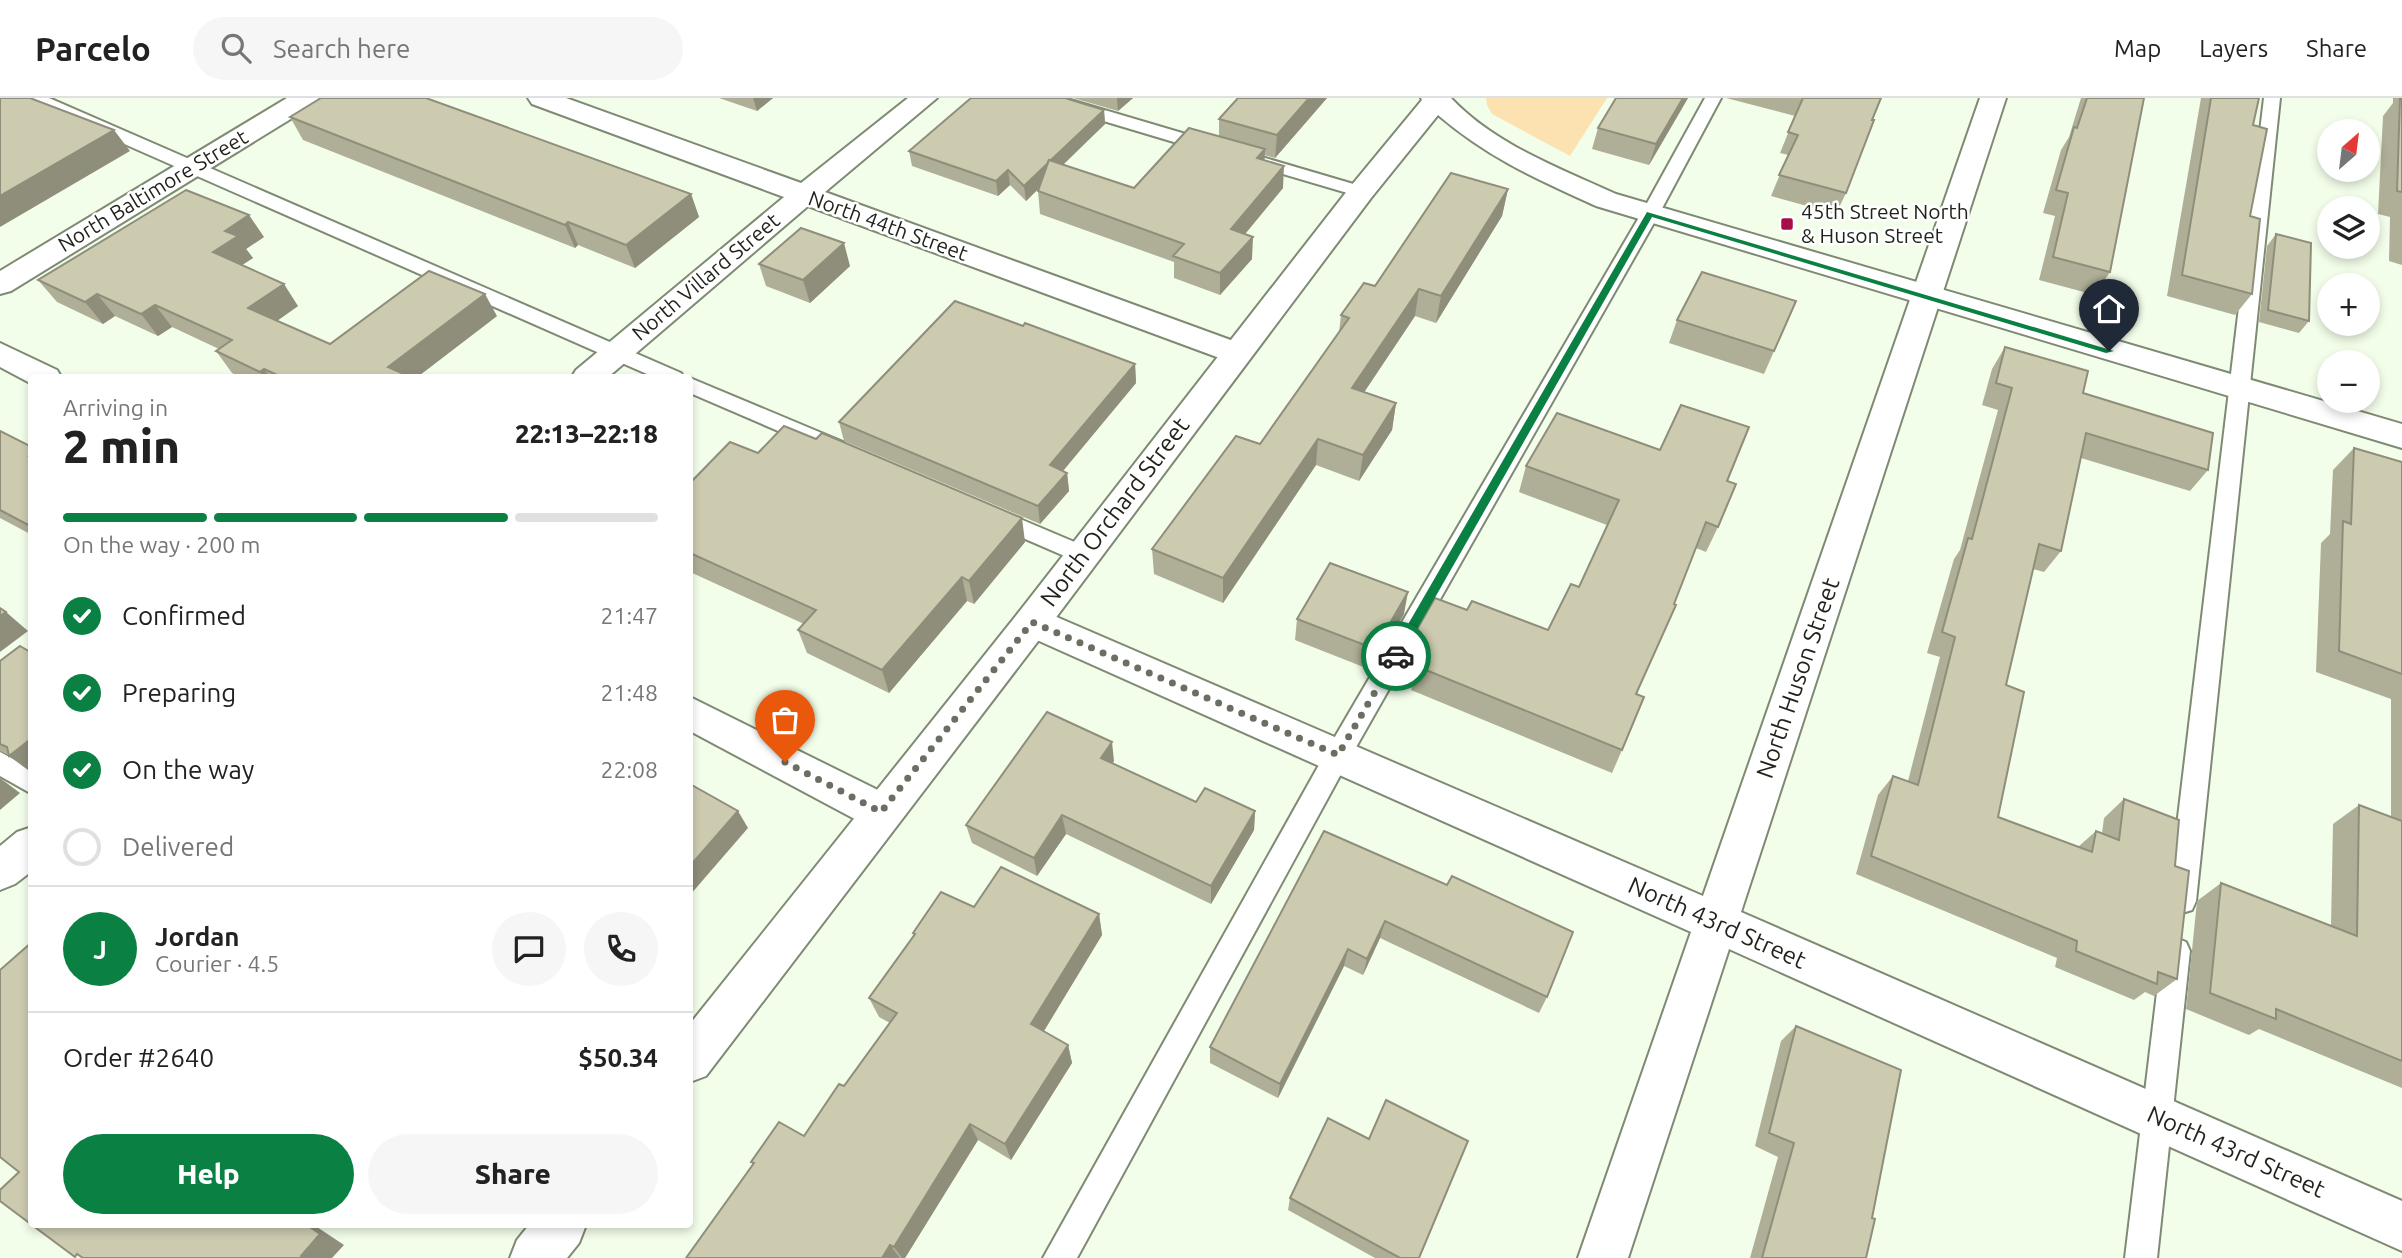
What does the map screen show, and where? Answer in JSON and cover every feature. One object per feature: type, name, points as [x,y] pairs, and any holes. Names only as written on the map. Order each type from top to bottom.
[{"type":"street","name":"North Baltimore Street","points":[[0,284],[306,98]]},
{"type":"street","name":"North 44th Street","points":[[541,98],[1236,353]]},
{"type":"street","name":"North Villard Street","points":[[592,374],[924,98]]},
{"type":"street","name":"North Huson Street","points":[[1603,1258],[1993,98]]},
{"type":"street","points":[[1436,99],[1482,137],[1517,159],[1558,180],[1650,214],[2402,436]]},
{"type":"street","name":"North Orchard Street","points":[[693,1056],[1032,622],[1236,353],[1436,99]]},
{"type":"street","points":[[0,354],[38,374]]},
{"type":"street","name":"North 43rd Street","points":[[1032,622],[2402,1226]]},
{"type":"street","points":[[693,715],[881,812]]},
{"type":"street","points":[[0,871],[28,848]]},
{"type":"street","points":[[535,1258],[559,1228]]},
{"type":"lane","points":[[35,98],[665,374]]},
{"type":"lane","points":[[1046,98],[1361,192]]},
{"type":"lane","points":[[1059,1258],[1338,755],[1650,214],[1713,98]]},
{"type":"lane","points":[[2141,1258],[2273,98]]},
{"type":"lane","points":[[693,386],[855,456]]},
{"type":"lane","points":[[969,505],[1083,555]]},
{"type":"lane","points":[[0,763],[28,780]]},
{"type":"shaded area","points":[[1486,98],[1607,98],[1570,156],[1492,114]]},
{"type":"building","points":[[0,98],[30,98],[114,130],[0,196]]},
{"type":"building","points":[[321,98],[426,98],[691,194],[626,245],[568,222],[565,225],[290,117]]},
{"type":"building","points":[[971,98],[1065,98],[1104,110],[1024,186],[1008,170],[996,181],[909,151]]},
{"type":"building","points":[[1238,98],[1309,98],[1277,135],[1219,119]]},
{"type":"building","points":[[1616,98],[1683,98],[1656,144],[1598,128]]},
{"type":"building","points":[[1803,98],[1881,98],[1846,193],[1779,175],[1798,135],[1788,132]]},
{"type":"building","points":[[2087,98],[2144,98],[2110,272],[2053,257],[2068,193],[2056,190],[2074,127],[2077,128]]},
{"type":"building","points":[[2211,98],[2259,98],[2253,125],[2267,129],[2250,216],[2260,219],[2252,294],[2182,275]]},
{"type":"building","points":[[2402,98],[2402,192],[2397,191]]},
{"type":"building","points":[[1189,128],[1265,149],[1257,158],[1284,166],[1231,229],[1253,237],[1220,273],[1173,256],[1184,244],[1038,191],[1049,160],[1134,188]]},
{"type":"building","points":[[1451,173],[1508,189],[1441,296],[1419,289],[1352,388],[1396,403],[1363,455],[1318,439],[1223,578],[1152,549],[1236,436],[1260,444],[1349,318],[1341,315],[1364,283],[1375,286]]},
{"type":"building","points":[[186,190],[249,215],[225,231],[238,236],[213,252],[284,284],[248,308],[330,344],[429,271],[485,294],[388,367],[404,374],[275,374],[264,369],[260,372],[216,351],[232,340],[155,305],[141,314],[97,294],[85,302],[38,280]]},
{"type":"building","points":[[801,228],[844,243],[803,280],[759,264]]},
{"type":"building","points":[[2276,234],[2311,243],[2309,321],[2268,310]]},
{"type":"building","points":[[1702,272],[1796,301],[1774,351],[1677,320]]},
{"type":"building","points":[[955,301],[1023,326],[1025,323],[1135,364],[1050,465],[1067,473],[1038,506],[839,422]]},
{"type":"building","points":[[2005,347],[2088,371],[2083,393],[2213,433],[2208,470],[2086,433],[2061,551],[2039,544],[2006,685],[2024,692],[1998,817],[2092,852],[2096,831],[2119,840],[2124,799],[2179,820],[2175,866],[2189,871],[2177,979],[2158,972],[2157,984],[2076,951],[2077,941],[1871,856],[1893,776],[1918,785],[1955,637],[1942,632],[1968,538],[1972,539],[2012,388],[1996,383]]},
{"type":"building","points":[[1681,405],[1749,427],[1727,481],[1736,484],[1718,527],[1706,522],[1674,604],[1676,605],[1636,694],[1644,697],[1622,750],[1416,666],[1418,662],[1402,656],[1435,598],[1467,610],[1472,601],[1548,630],[1571,584],[1579,587],[1619,500],[1526,466],[1557,413],[1660,450]]},
{"type":"building","points":[[784,426],[816,439],[822,433],[1022,518],[969,581],[962,577],[882,670],[798,630],[816,610],[693,554],[693,480],[730,442],[758,453]]},
{"type":"building","points":[[0,431],[28,445],[28,525],[0,510]]},
{"type":"building","points":[[2354,448],[2402,462],[2402,674],[2339,651],[2343,521],[2351,524]]},
{"type":"building","points":[[1330,563],[1408,592],[1375,649],[1297,619]]},
{"type":"building","points":[[20,646],[28,651],[28,741],[9,756],[7,747],[0,744],[0,661]]},
{"type":"building","points":[[1047,712],[1112,742],[1101,758],[1196,802],[1205,788],[1255,811],[1211,886],[1062,815],[1034,858],[966,825]]},
{"type":"building","points":[[693,786],[738,811],[693,863]]},
{"type":"building","points":[[2359,805],[2402,821],[2402,1061],[2276,1009],[2276,1019],[2210,993],[2221,883],[2357,936]]},
{"type":"building","points":[[1324,831],[1447,885],[1452,876],[1573,932],[1547,997],[1385,921],[1367,959],[1348,949],[1280,1084],[1210,1047]]},
{"type":"building","points":[[1001,867],[1099,914],[1031,1024],[1068,1045],[1005,1144],[970,1124],[894,1247],[890,1245],[882,1258],[686,1258],[754,1163],[751,1162],[779,1122],[804,1136],[839,1084],[844,1086],[897,1013],[869,998],[941,892],[974,907]]},
{"type":"building","points":[[28,946],[28,1222],[0,1201],[0,1190],[19,1172],[0,1157],[0,970]]},
{"type":"building","points":[[1796,1026],[1901,1070],[1866,1258],[1762,1258],[1794,1143],[1769,1133]]},
{"type":"building","points":[[1386,1100],[1468,1141],[1419,1258],[1400,1258],[1290,1198],[1328,1118],[1369,1139]]},
{"type":"building","points":[[36,1228],[311,1228],[320,1234],[301,1256],[303,1258],[83,1258],[77,1254],[75,1257]]},
{"type":"way so far","points":[[785,762],[881,812],[1032,622],[1338,755],[1396,656]]},
{"type":"place","name":"45th Street North & Huson Street","points":[[1787,224]]},
{"type":"route","points":[[1396,656],[1650,214],[2109,351]]}]
